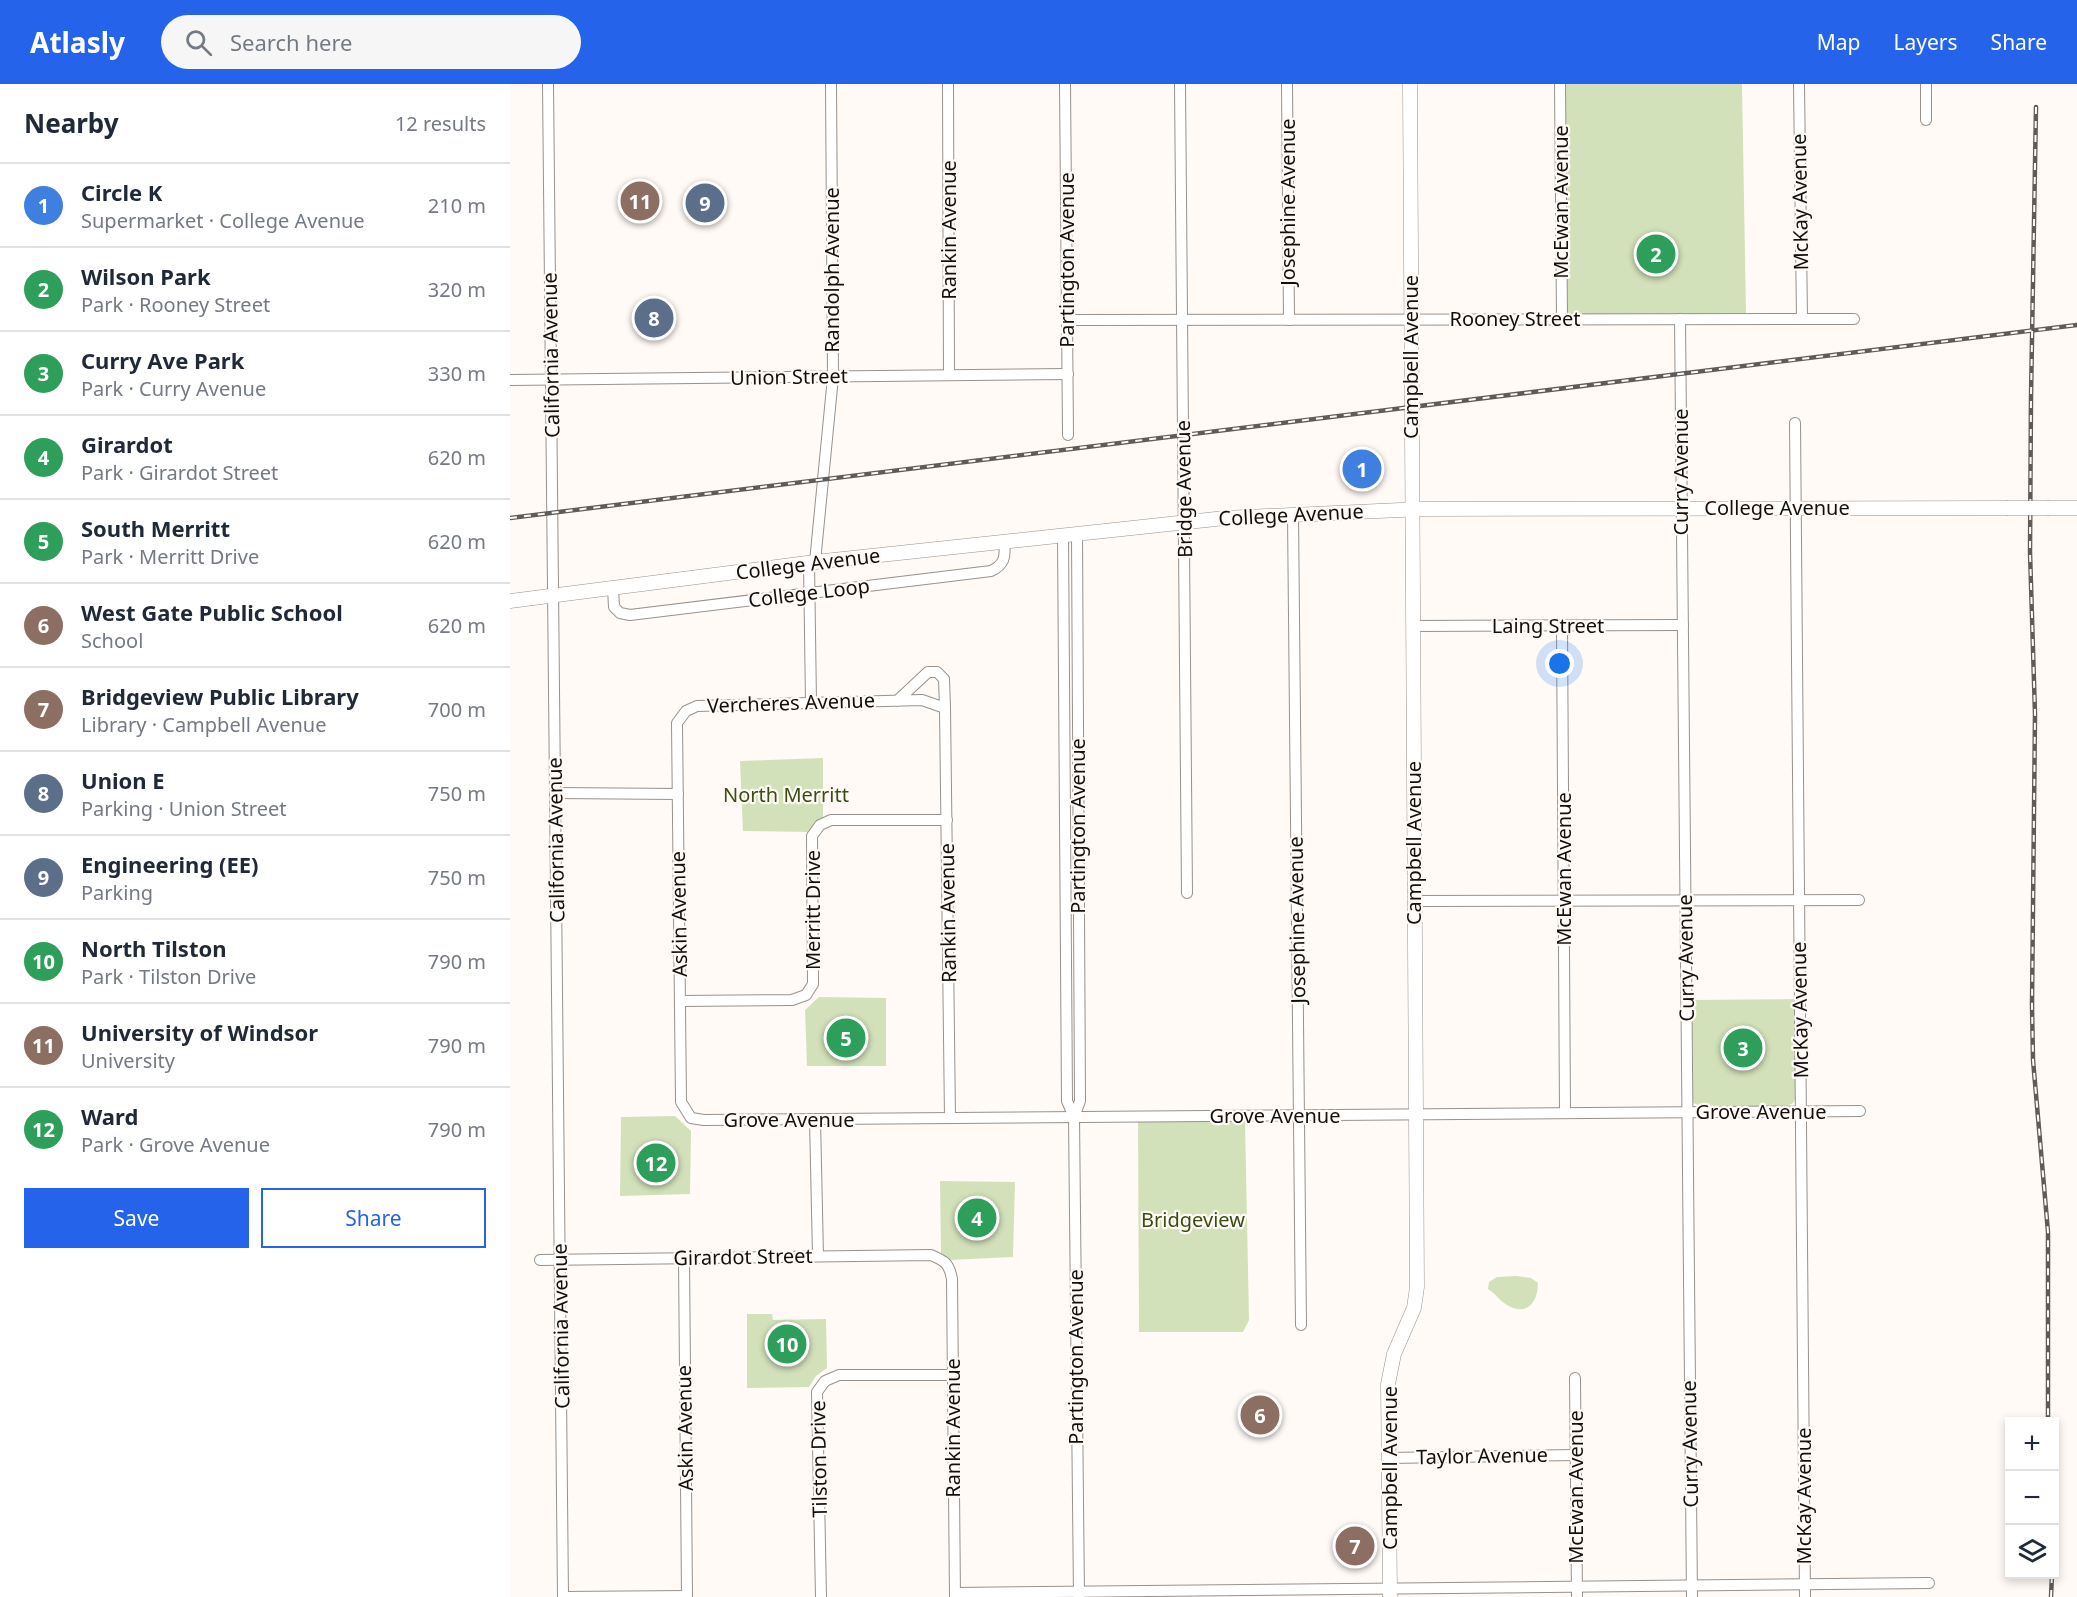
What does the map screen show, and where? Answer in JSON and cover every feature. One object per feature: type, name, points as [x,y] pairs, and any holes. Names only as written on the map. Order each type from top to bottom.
[{"type":"street","name":"California Avenue","points":[[549,84],[564,1597]]},
{"type":"street","name":"Randolph Avenue","points":[[811,703],[809,593],[833,376],[831,84]]},
{"type":"street","name":"Rankin Avenue","points":[[948,84],[949,375]]},
{"type":"street","name":"Partington Avenue","points":[[1065,84],[1068,435]]},
{"type":"street","name":"Bridge Avenue","points":[[1180,84],[1187,893]]},
{"type":"street","name":"Josephine Avenue","points":[[1287,84],[1289,320]]},
{"type":"street","name":"Campbell Avenue","points":[[1390,1593],[1388,1384],[1394,1354],[1414,1308],[1417,1287],[1410,84]]},
{"type":"street","name":"McEwan Avenue","points":[[1560,84],[1562,319]]},
{"type":"street","name":"McKay Avenue","points":[[1799,84],[1802,319]]},
{"type":"street","points":[[1926,84],[1926,120]]},
{"type":"street","name":"Curry Avenue","points":[[1680,319],[1692,1597]]},
{"type":"street","name":"Rooney Street","points":[[1067,320],[1854,319]]},
{"type":"street","name":"Union Street","points":[[510,380],[1068,374]]},
{"type":"street","name":"McKay Avenue","points":[[1795,423],[1805,1597]]},
{"type":"street","name":"College Avenue","points":[[510,601],[812,563],[1184,521],[1412,510],[2077,508]]},
{"type":"street","name":"Josephine Avenue","points":[[1293,515],[1301,1325]]},
{"type":"street","name":"Partington Avenue","points":[[1070,534],[1080,1101],[1074,1117],[1079,1594]]},
{"type":"street","name":"College Loop","points":[[613,588],[614,607],[620,613],[630,615],[991,571],[1005,560],[1004,543]]},
{"type":"street","name":"Laing Street","points":[[1413,626],[1683,625]]},
{"type":"street","name":"McEwan Avenue","points":[[1562,626],[1566,1113]]},
{"type":"street","name":"Vercheres Avenue","points":[[686,711],[697,706],[897,700],[921,700],[945,708],[944,679],[937,672],[928,672],[897,700]]},
{"type":"street","name":"Rankin Avenue","points":[[945,708],[950,1118]]},
{"type":"street","name":"Askin Avenue","points":[[686,711],[677,723],[681,1102],[691,1118]]},
{"type":"street","points":[[556,793],[678,794]]},
{"type":"street","name":"Merritt Drive","points":[[680,1001],[792,1000],[806,995],[813,984],[813,836],[820,825],[831,820],[947,820]]},
{"type":"street","points":[[1415,901],[1859,900]]},
{"type":"street","name":"Grove Avenue","points":[[691,1118],[704,1120],[1860,1111]]},
{"type":"street","points":[[815,1119],[818,1256]]},
{"type":"street","name":"Girardot Street","points":[[540,1260],[931,1255],[945,1261]]},
{"type":"street","name":"Askin Avenue","points":[[684,1258],[687,1597]]},
{"type":"street","name":"Rankin Avenue","points":[[945,1261],[952,1279],[955,1595]]},
{"type":"street","name":"Tilston Drive","points":[[821,1597],[818,1392],[825,1381],[839,1375],[953,1375]]},
{"type":"street","name":"McEwan Avenue","points":[[1575,1378],[1577,1592]]},
{"type":"street","name":"Taylor Avenue","points":[[1389,1458],[1576,1455]]},
{"type":"street","points":[[955,1595],[1577,1592],[1692,1585],[1929,1583]]},
{"type":"street","points":[[564,1597],[687,1597]]},
{"type":"green space","points":[[1565,84],[1742,84],[1746,314],[1567,315]]},
{"type":"green space","name":"North Merritt","points":[[823,758],[823,818],[810,832],[743,831],[740,761]]},
{"type":"green space","points":[[819,997],[886,998],[886,1066],[807,1066],[805,1010]]},
{"type":"green space","points":[[1795,999],[1796,1097],[1793,1103],[1787,1106],[1701,1106],[1693,1103],[1690,1096],[1690,1000]]},
{"type":"green space","points":[[675,1116],[691,1131],[690,1194],[620,1196],[621,1117]]},
{"type":"green space","name":"Bridgeview","points":[[1138,1119],[1245,1120],[1249,1320],[1243,1332],[1139,1332]]},
{"type":"green space","points":[[940,1181],[1015,1182],[1013,1257],[949,1260],[941,1253]]},
{"type":"green space","points":[[1497,1277],[1531,1278],[1538,1283],[1536,1296],[1526,1308],[1520,1309],[1507,1305],[1488,1289],[1489,1282]]},
{"type":"green space","points":[[747,1314],[772,1314],[773,1320],[826,1319],[827,1368],[816,1376],[809,1387],[747,1388]]},
{"type":"railway","points":[[2036,107],[2030,552],[2035,714],[2032,1005],[2033,1060],[2048,1232],[2048,1417]]},
{"type":"railway","points":[[510,518],[2077,325]]},
{"type":"railway","points":[[2051,1597],[2052,1579]]},
{"type":"place","name":"University of Windsor","points":[[640,201]]},
{"type":"place","name":"Engineering (EE)","points":[[705,203]]},
{"type":"place","name":"Wilson Park","points":[[1656,254]]},
{"type":"place","name":"Union E","points":[[654,318]]},
{"type":"place","name":"Circle K","points":[[1362,469]]},
{"type":"place","name":"South Merritt","points":[[846,1038]]},
{"type":"place","name":"Curry Ave Park","points":[[1743,1048]]},
{"type":"place","name":"Ward","points":[[656,1163]]},
{"type":"place","name":"Girardot","points":[[977,1218]]},
{"type":"place","name":"North Tilston","points":[[787,1344]]},
{"type":"place","name":"West Gate Public School","points":[[1260,1415]]},
{"type":"place","name":"Bridgeview Public Library","points":[[1355,1546]]}]
